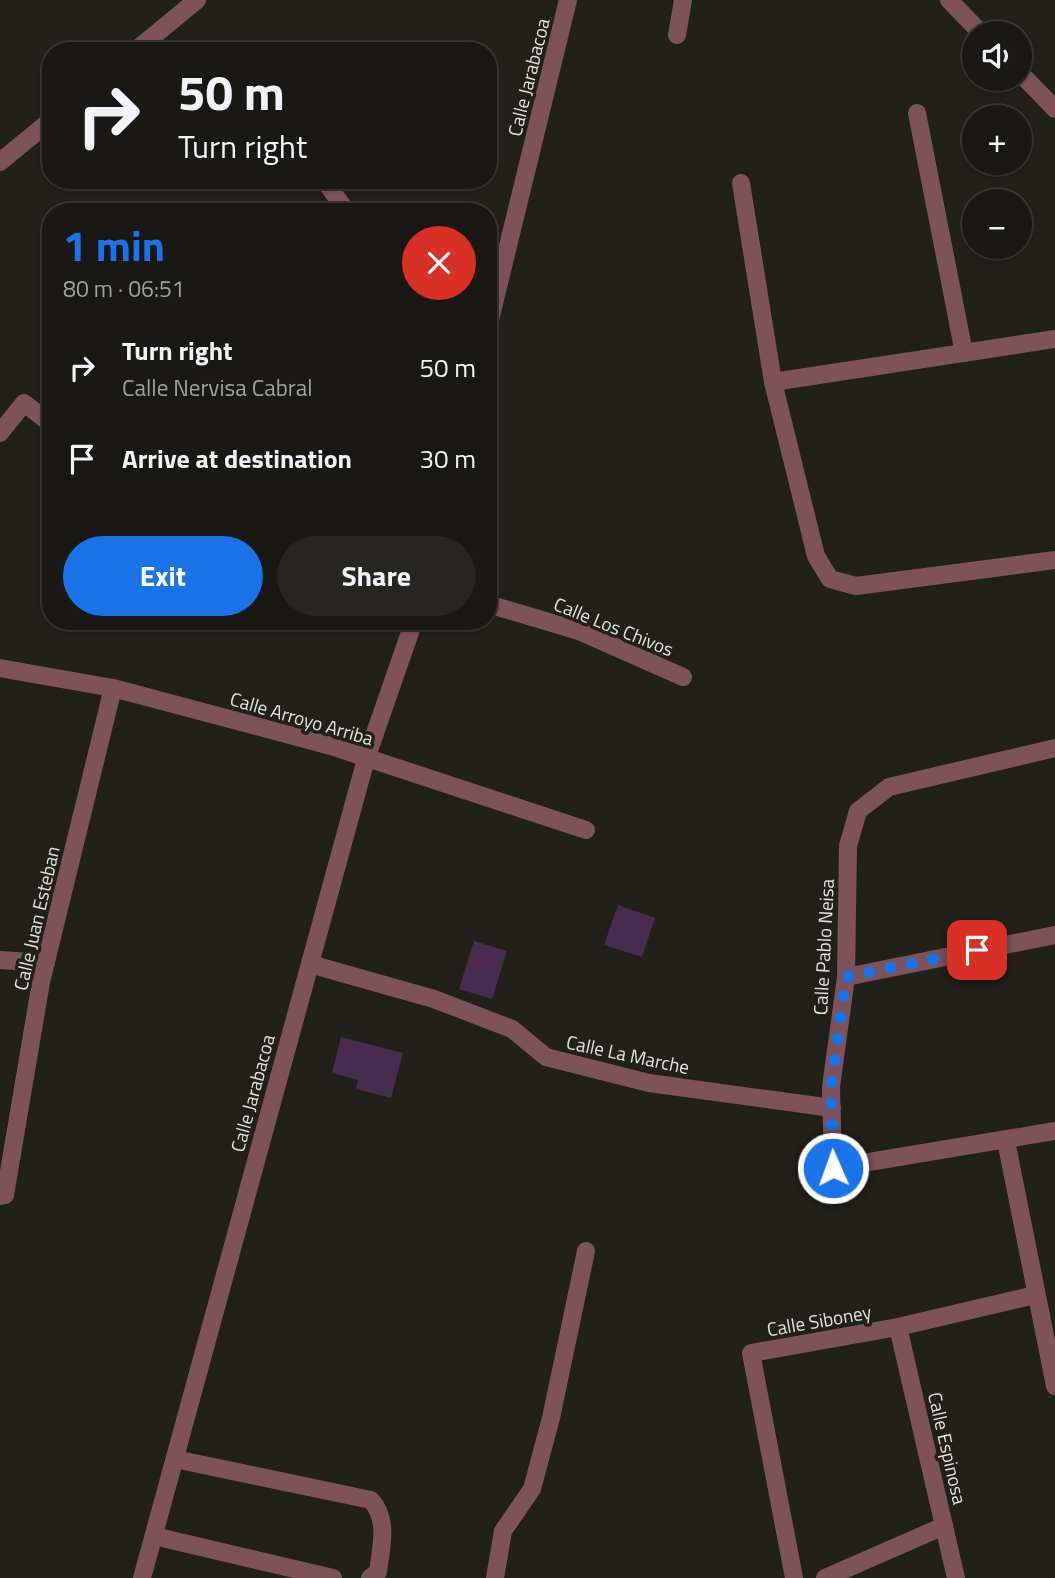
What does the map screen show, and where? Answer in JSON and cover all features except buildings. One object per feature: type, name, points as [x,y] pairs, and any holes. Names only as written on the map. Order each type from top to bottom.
[{"type":"street","points":[[146,42],[197,0]]},
{"type":"street","name":"Calle Jarabacoa","points":[[497,291],[568,0]]},
{"type":"street","points":[[677,35],[683,0]]},
{"type":"street","points":[[948,0],[969,21]]},
{"type":"street","points":[[1032,85],[1055,109]]},
{"type":"street","points":[[917,113],[964,353]]},
{"type":"street","points":[[0,162],[42,127]]},
{"type":"street","points":[[741,183],[773,382],[816,556],[830,579],[856,586],[1055,560]]},
{"type":"street","points":[[773,382],[1055,340]]},
{"type":"street","points":[[0,433],[24,403],[42,417]]},
{"type":"street","name":"Calle Los Chivos","points":[[497,607],[579,631],[683,677]]},
{"type":"street","name":"Calle Jarabacoa","points":[[142,1578],[366,759],[411,630]]},
{"type":"street","name":"Calle Arroyo Arriba","points":[[0,668],[113,688],[331,746],[586,830]]},
{"type":"street","name":"Calle Juan Esteban","points":[[0,1196],[5,1195],[46,963],[113,688]]},
{"type":"street","name":"Calle Pablo Neisa","points":[[1006,1141],[833,1168],[831,1087],[846,977],[848,846],[858,811],[889,787],[1055,748]]},
{"type":"street","points":[[846,977],[1055,935]]},
{"type":"street","points":[[0,960],[46,963]]},
{"type":"street","name":"Calle La Marche","points":[[310,964],[434,999],[512,1029],[546,1057],[649,1083],[832,1108]]},
{"type":"street","points":[[1055,1130],[1006,1141],[1055,1386]]},
{"type":"street","points":[[495,1578],[503,1531],[532,1489],[551,1418],[586,1251]]},
{"type":"street","name":"Calle Siboney","points":[[794,1578],[751,1353],[898,1327],[1035,1296]]},
{"type":"street","name":"Calle Espinosa","points":[[898,1327],[956,1578]]},
{"type":"street","points":[[175,1459],[371,1500],[380,1510],[383,1525],[378,1572],[370,1578]]},
{"type":"street","points":[[825,1578],[944,1526]]},
{"type":"street","points":[[154,1536],[333,1578]]},
{"type":"route","points":[[833,1168],[831,1087],[846,977],[977,950]]}]
